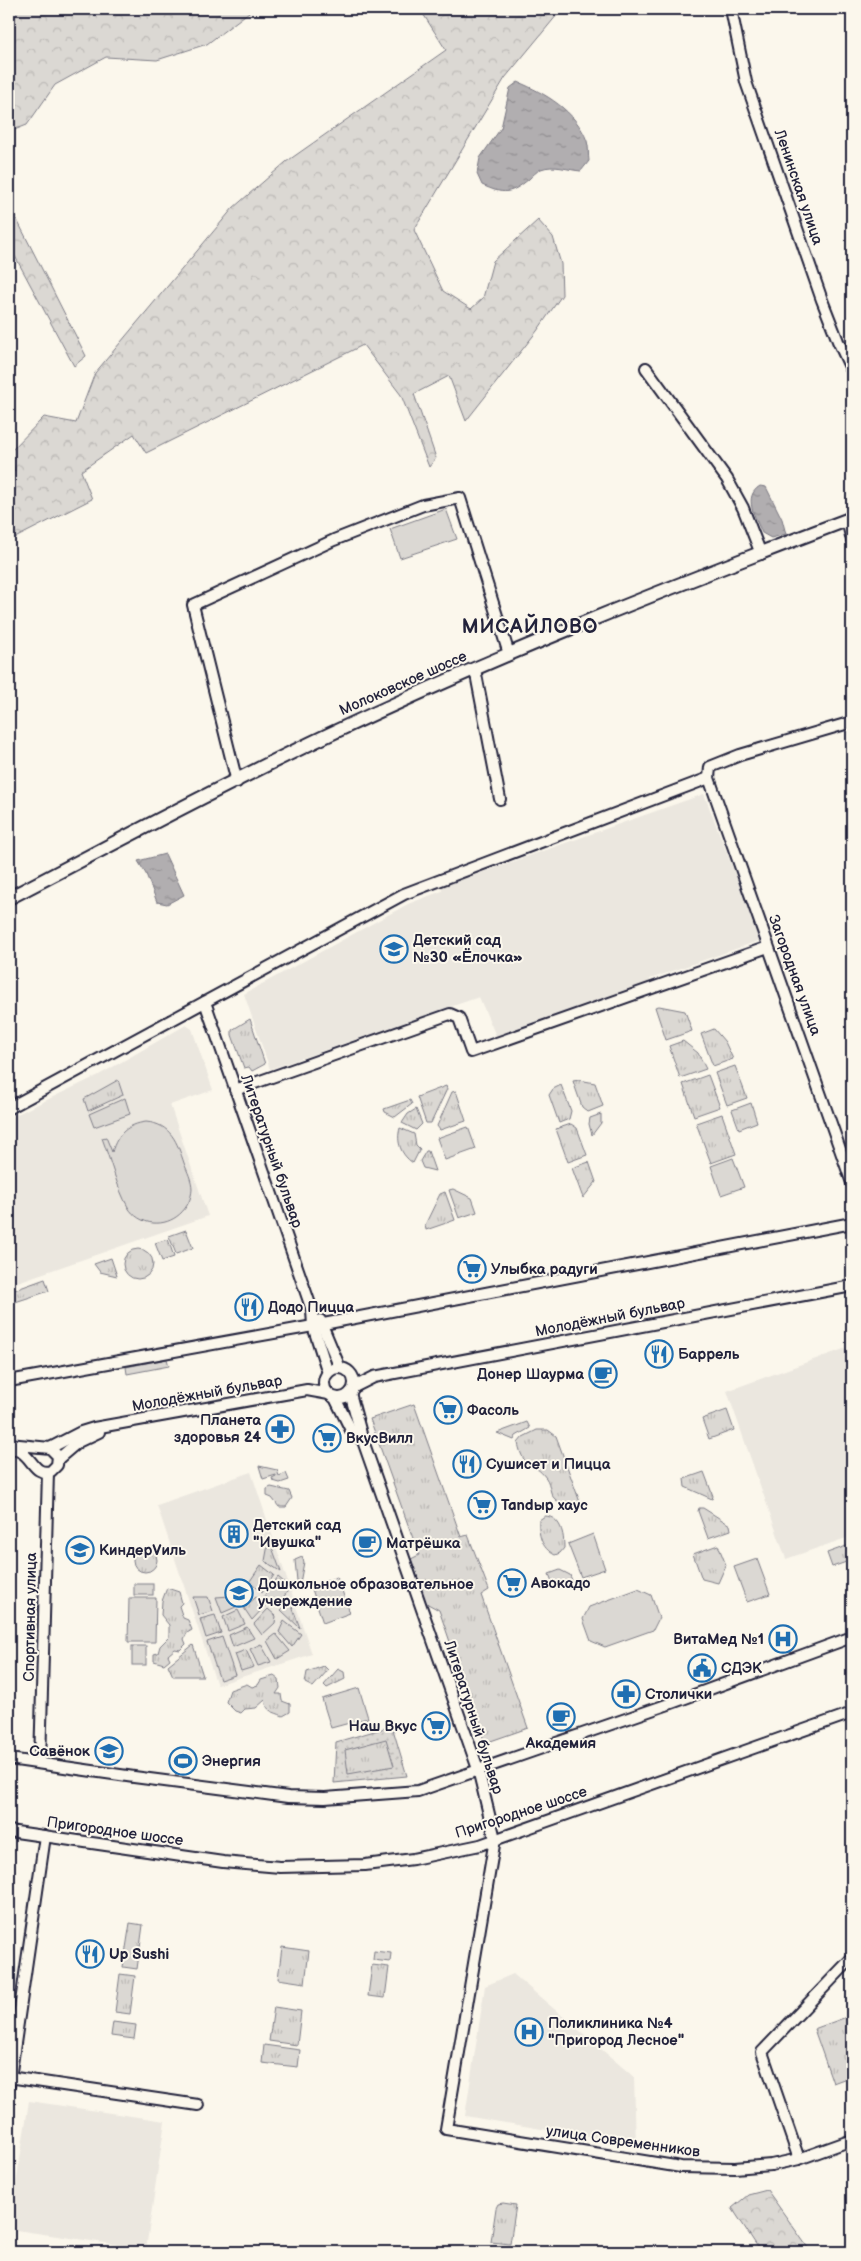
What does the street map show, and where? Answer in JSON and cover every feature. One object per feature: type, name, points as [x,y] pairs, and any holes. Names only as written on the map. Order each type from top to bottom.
[{"type":"main road","name":"Молоковское шоссе","points":[[9,898],[326,736],[474,669],[849,519]]},
{"type":"street","name":"Ленинская улица","points":[[731,9],[746,82],[822,300],[852,371]]},
{"type":"street","points":[[646,368],[727,479],[743,508],[761,554]]},
{"type":"street","points":[[236,782],[193,604],[334,540],[423,505],[460,498],[508,654]]},
{"type":"street","points":[[849,519],[852,540]]},
{"type":"street","points":[[474,669],[500,799]]},
{"type":"street","points":[[9,1108],[404,894],[709,778],[710,767],[740,755],[852,722]]},
{"type":"street","name":"Загородная улица","points":[[709,778],[852,1183]]},
{"type":"street","points":[[235,1090],[450,1014],[459,1018],[471,1052],[768,946]]},
{"type":"street","name":"Литературный бульвар","points":[[204,1002],[312,1310],[340,1368]]},
{"type":"street","points":[[9,1381],[318,1325],[852,1223]]},
{"type":"street","name":"Молодёжный бульвар","points":[[352,1374],[374,1377],[852,1286]]},
{"type":"street","name":"Литературный бульвар","points":[[318,1325],[326,1376]]},
{"type":"street","points":[[340,1368],[352,1374],[352,1390],[341,1398],[332,1396],[325,1389],[326,1376],[340,1368]]},
{"type":"street","name":"Молодёжный бульвар","points":[[307,1390],[326,1376]]},
{"type":"street","name":"Молодёжный бульвар","points":[[352,1390],[374,1377]]},
{"type":"street","name":"Молодёжный бульвар","points":[[47,1448],[56,1447],[81,1432],[307,1390],[332,1396]]},
{"type":"street","name":"Литературный бульвар","points":[[352,1390],[363,1441],[478,1769],[495,1839],[446,2130]]},
{"type":"street","name":"Литературный бульвар","points":[[332,1396],[351,1430],[363,1441]]},
{"type":"street","name":"Молодёжный бульвар","points":[[58,1459],[78,1442],[111,1426]]},
{"type":"street","points":[[9,1446],[47,1448],[56,1454],[58,1459],[56,1468],[48,1472],[37,1470],[33,1462],[21,1452],[9,1446]]},
{"type":"street","points":[[33,1462],[36,1451],[47,1448]]},
{"type":"street","name":"Спортивная улица","points":[[40,1763],[48,1472]]},
{"type":"street","points":[[9,1759],[288,1797],[325,1798],[418,1791],[669,1704],[852,1637]]},
{"type":"street","name":"Пригородное шоссе","points":[[9,1831],[223,1862],[280,1867],[365,1865],[413,1859],[480,1845],[852,1713]]},
{"type":"street","points":[[45,1836],[9,2080],[198,2105]]},
{"type":"street","points":[[799,2159],[762,2052],[852,1958]]},
{"type":"street","name":"улица Современников","points":[[446,2130],[681,2167],[770,2166],[799,2159],[852,2140]]},
{"type":"shaded area","points":[[704,794],[761,940],[650,979],[649,983],[496,1036],[479,997],[270,1069],[244,994],[408,904],[442,891],[441,887]]},
{"type":"shaded area","points":[[186,1025],[192,1029],[213,1090],[170,1105],[208,1216],[9,1285],[9,1118],[97,1076]]},
{"type":"shaded area","points":[[852,1346],[852,1536],[786,1559],[727,1391]]},
{"type":"shaded area","name":"Дошкольное образовательное учереждение","points":[[251,1472],[312,1654],[217,1685],[157,1505]]},
{"type":"shaded area","name":"Поликлиника №4 \"Пригород Лесное\"","points":[[513,1974],[634,2077],[636,2145],[465,2116],[485,1986]]},
{"type":"shaded area","points":[[29,2101],[165,2121],[146,2249],[9,2229]]},
{"type":"green space","points":[[9,9],[253,9],[207,44],[157,60],[106,57],[55,85],[27,125],[9,132]]},
{"type":"green space","points":[[420,9],[562,9],[505,78],[414,230],[443,291],[471,309],[483,298],[493,261],[538,220],[553,237],[561,264],[562,295],[537,331],[466,421],[449,376],[414,394],[436,458],[429,467],[401,395],[363,345],[146,453],[134,434],[81,471],[92,499],[13,539],[9,536],[9,473],[15,471],[9,453],[44,417],[76,423],[95,373],[233,208],[286,162],[446,50]]},
{"type":"green space","points":[[9,204],[86,356],[74,366],[9,245]]},
{"type":"green space","points":[[446,509],[457,539],[400,558],[390,529]]},
{"type":"green space","points":[[659,1006],[685,1011],[692,1031],[666,1040],[655,1007]]},
{"type":"green space","points":[[250,1019],[265,1064],[252,1071],[249,1067],[244,1068],[232,1035],[232,1030]]},
{"type":"green space","points":[[714,1029],[725,1042],[733,1059],[713,1066],[701,1034]]},
{"type":"green space","points":[[683,1041],[698,1053],[706,1069],[680,1078],[669,1046]]},
{"type":"green space","points":[[735,1066],[747,1098],[727,1105],[715,1073]]},
{"type":"green space","points":[[708,1075],[720,1107],[694,1116],[683,1084]]},
{"type":"green space","points":[[118,1080],[123,1095],[88,1111],[84,1099]]},
{"type":"green space","points":[[579,1080],[595,1083],[603,1106],[588,1112],[582,1107],[573,1081]]},
{"type":"green space","points":[[561,1085],[571,1111],[569,1119],[559,1123],[549,1095],[553,1089]]},
{"type":"green space","points":[[446,1086],[447,1089],[431,1123],[426,1123],[417,1097]]},
{"type":"green space","points":[[456,1091],[466,1121],[440,1130],[437,1126],[452,1092]]},
{"type":"green space","points":[[125,1098],[130,1114],[94,1127],[89,1114]]},
{"type":"green space","points":[[410,1100],[412,1104],[395,1117],[385,1112],[384,1109]]},
{"type":"green space","points":[[751,1103],[757,1122],[739,1129],[732,1110]]},
{"type":"green space","points":[[416,1109],[422,1124],[416,1130],[402,1123],[408,1114]]},
{"type":"green space","points":[[601,1114],[601,1123],[592,1135],[589,1124],[590,1118]]},
{"type":"green space","points":[[722,1114],[736,1154],[711,1163],[696,1123]]},
{"type":"green space","points":[[146,1122],[162,1126],[172,1135],[179,1148],[192,1186],[188,1203],[180,1214],[160,1223],[142,1220],[130,1210],[120,1191],[102,1138],[106,1137],[112,1152],[117,1140],[124,1131],[134,1125]]},
{"type":"green space","points":[[571,1124],[577,1128],[587,1155],[568,1162],[556,1129]]},
{"type":"green space","points":[[468,1127],[476,1149],[445,1160],[437,1138]]},
{"type":"green space","points":[[400,1128],[414,1134],[416,1145],[420,1149],[413,1163],[405,1156],[399,1143]]},
{"type":"green space","points":[[426,1151],[428,1151],[435,1171],[423,1168],[420,1161]]},
{"type":"green space","points":[[733,1158],[744,1187],[721,1195],[711,1166]]},
{"type":"green space","points":[[589,1162],[596,1182],[583,1198],[572,1168]]},
{"type":"green space","points":[[453,1189],[472,1198],[477,1212],[459,1218],[449,1190]]},
{"type":"green space","points":[[445,1192],[455,1220],[426,1230],[425,1225],[440,1194]]},
{"type":"green space","points":[[186,1230],[193,1248],[176,1254],[169,1236]]},
{"type":"green space","points":[[168,1239],[174,1257],[162,1261],[155,1243]]},
{"type":"green space","points":[[138,1249],[149,1253],[153,1264],[149,1275],[138,1279],[127,1275],[123,1264],[127,1253]]},
{"type":"green space","points":[[111,1258],[117,1276],[100,1272],[94,1264]]},
{"type":"green space","points":[[45,1279],[49,1291],[9,1304],[9,1292]]},
{"type":"green space","points":[[167,1359],[169,1366],[127,1374],[126,1367]]},
{"type":"green space","points":[[414,1404],[461,1537],[468,1535],[489,1590],[481,1595],[528,1728],[485,1743],[439,1610],[426,1603],[411,1559],[419,1555],[370,1419]]},
{"type":"green space","points":[[727,1410],[734,1430],[709,1439],[702,1419]]},
{"type":"green space","points":[[527,1422],[530,1428],[516,1436],[514,1440],[497,1433]]},
{"type":"green space","points":[[537,1430],[548,1430],[556,1436],[581,1505],[576,1508],[562,1504],[555,1499],[546,1478],[541,1472],[526,1462],[520,1452],[518,1443],[523,1437]]},
{"type":"green space","points":[[259,1466],[277,1470],[279,1476],[286,1473],[289,1480],[280,1483],[273,1481],[272,1478],[276,1475],[263,1479]]},
{"type":"green space","points":[[704,1472],[713,1496],[712,1499],[685,1487],[684,1479]]},
{"type":"green space","points":[[271,1487],[289,1491],[292,1498],[286,1507],[279,1507],[272,1498],[267,1496],[267,1489]]},
{"type":"green space","points":[[699,1508],[703,1508],[730,1525],[731,1530],[708,1538],[698,1511]]},
{"type":"green space","points":[[545,1516],[555,1519],[562,1532],[564,1548],[555,1555],[546,1549],[541,1540],[539,1520]]},
{"type":"green space","points":[[593,1534],[605,1569],[581,1577],[568,1544]]},
{"type":"green space","points":[[269,1539],[281,1572],[265,1561]]},
{"type":"green space","points":[[852,1544],[852,1560],[832,1567],[827,1553]]},
{"type":"green space","points":[[718,1545],[726,1565],[718,1583],[702,1579],[693,1554]]},
{"type":"green space","points":[[145,1548],[154,1551],[157,1560],[154,1569],[145,1572],[136,1569],[133,1560],[136,1551]]},
{"type":"green space","points":[[302,1557],[304,1562],[300,1583],[297,1581],[295,1560]]},
{"type":"green space","points":[[757,1559],[770,1594],[747,1602],[734,1567]]},
{"type":"green space","points":[[261,1565],[274,1575],[262,1593],[250,1581]]},
{"type":"green space","points":[[560,1570],[570,1575],[573,1584],[555,1589],[549,1574]]},
{"type":"green space","points":[[278,1577],[284,1582],[287,1592],[277,1607],[264,1596]]},
{"type":"green space","points":[[337,1577],[350,1613],[323,1623],[311,1586]]},
{"type":"green space","points":[[134,1584],[153,1584],[153,1595],[134,1595]]},
{"type":"green space","points":[[167,1588],[179,1592],[182,1603],[179,1606],[183,1618],[188,1620],[192,1630],[187,1633],[184,1639],[186,1644],[180,1650],[175,1649],[168,1655],[170,1659],[164,1664],[154,1661],[154,1654],[158,1653],[160,1646],[169,1637],[169,1625],[161,1615],[162,1601]]},
{"type":"green space","points":[[638,1589],[651,1595],[659,1618],[653,1630],[605,1647],[591,1641],[583,1619],[589,1607]]},
{"type":"green space","points":[[230,1596],[236,1607],[222,1613],[216,1597]]},
{"type":"green space","points":[[193,1597],[208,1597],[213,1611],[199,1615]]},
{"type":"green space","points":[[256,1597],[265,1606],[252,1620],[244,1608]]},
{"type":"green space","points":[[129,1598],[156,1598],[155,1642],[128,1642]]},
{"type":"green space","points":[[289,1598],[300,1628],[281,1610]]},
{"type":"green space","points":[[268,1609],[276,1616],[275,1623],[262,1635],[254,1624]]},
{"type":"green space","points":[[238,1610],[245,1624],[228,1631],[223,1617]]},
{"type":"green space","points":[[215,1615],[221,1633],[206,1638],[200,1619]]},
{"type":"green space","points":[[284,1621],[301,1634],[292,1647],[279,1632]]},
{"type":"green space","points":[[247,1627],[254,1638],[233,1647],[229,1635]]},
{"type":"green space","points":[[276,1634],[290,1651],[277,1659],[267,1641]]},
{"type":"green space","points":[[222,1637],[235,1675],[220,1680],[207,1642]]},
{"type":"green space","points":[[261,1644],[271,1662],[258,1666],[250,1649]]},
{"type":"green space","points":[[193,1645],[203,1676],[173,1676],[168,1665]]},
{"type":"green space","points":[[132,1646],[146,1646],[146,1665],[132,1665]]},
{"type":"green space","points":[[246,1650],[254,1667],[241,1671],[235,1654]]},
{"type":"green space","points":[[324,1666],[328,1670],[313,1687],[305,1683],[307,1672]]},
{"type":"green space","points":[[338,1669],[344,1672],[345,1679],[327,1688],[324,1685]]},
{"type":"green space","points":[[274,1676],[279,1680],[280,1688],[276,1694],[281,1694],[282,1701],[290,1704],[290,1712],[283,1716],[269,1709],[265,1700],[256,1708],[245,1709],[241,1713],[235,1711],[226,1702],[230,1690],[247,1684],[252,1687],[258,1685],[261,1680]]},
{"type":"green space","points":[[359,1688],[368,1718],[331,1728],[322,1699]]},
{"type":"green space","points":[[392,1726],[407,1776],[334,1783],[336,1742]]},
{"type":"green space","points":[[386,1739],[394,1766],[348,1774],[345,1750]]},
{"type":"green space","points":[[130,1923],[143,1925],[137,1969],[123,1967]]},
{"type":"green space","points":[[282,1947],[309,1951],[305,1983],[278,1979]]},
{"type":"green space","points":[[374,1951],[391,1953],[390,1962],[373,1960]]},
{"type":"green space","points":[[372,1965],[389,1967],[385,1998],[368,1996]]},
{"type":"green space","points":[[120,1974],[135,1976],[130,2014],[115,2012]]},
{"type":"green space","points":[[274,2007],[301,2011],[297,2045],[269,2041]]},
{"type":"green space","points":[[852,2015],[852,2076],[833,2083],[814,2029]]},
{"type":"green space","points":[[113,2022],[136,2025],[134,2039],[111,2036]]},
{"type":"green space","points":[[264,2045],[300,2050],[298,2067],[262,2063]]},
{"type":"green space","points":[[767,2190],[811,2252],[761,2252],[732,2208],[748,2195]]},
{"type":"green space","points":[[498,2204],[516,2205],[510,2244],[491,2242],[496,2208]]},
{"type":"water","points":[[518,82],[549,98],[567,112],[582,130],[587,141],[589,161],[581,171],[556,167],[541,169],[517,188],[507,191],[496,190],[482,185],[477,174],[480,158],[501,128],[510,88]]},
{"type":"water","points":[[760,486],[766,487],[782,519],[786,534],[771,538],[762,533],[751,502],[752,496]]},
{"type":"water","points":[[165,854],[184,895],[167,904],[157,902],[146,874],[138,861]]},
{"type":"place","name":"Детский сад №30 «Ёлочка»","points":[[394,949]]},
{"type":"place","name":"Улыбка радуги","points":[[472,1269]]},
{"type":"place","name":"Додо Пицца","points":[[249,1307]]},
{"type":"place","name":"Баррель","points":[[659,1354]]},
{"type":"place","name":"Донер Шаурма","points":[[603,1374]]},
{"type":"place","name":"Фасоль","points":[[448,1410]]},
{"type":"place","name":"Планета здоровья 24","points":[[280,1429]]},
{"type":"place","name":"ВкусВилл","points":[[327,1438]]},
{"type":"place","name":"Сушисет и Пицца","points":[[467,1464]]},
{"type":"place","name":"Tandыр хаус","points":[[482,1505]]},
{"type":"place","name":"Детский сад \"Ивушка\"","points":[[234,1534]]},
{"type":"place","name":"Матрёшка","points":[[367,1543]]},
{"type":"place","name":"КиндерVиль","points":[[80,1550]]},
{"type":"place","name":"Авокадо","points":[[512,1583]]},
{"type":"place","name":"Дошкольное образовательное учереждение","points":[[239,1593]]},
{"type":"place","name":"ВитаМед №1","points":[[783,1639]]},
{"type":"place","name":"СДЭК","points":[[702,1668]]},
{"type":"place","name":"Столички","points":[[626,1694]]},
{"type":"place","name":"Академия","points":[[561,1717]]},
{"type":"place","name":"Наш Вкус","points":[[436,1726]]},
{"type":"place","name":"Савёнок","points":[[109,1751]]},
{"type":"place","name":"Энергия","points":[[183,1761]]},
{"type":"place","name":"Up Sushi","points":[[90,1954]]},
{"type":"place","name":"Поликлиника №4 \"Пригород Лесное\"","points":[[529,2032]]},
{"type":"district","name":"МИСАЙЛОВО","points":[[530,626]]}]
